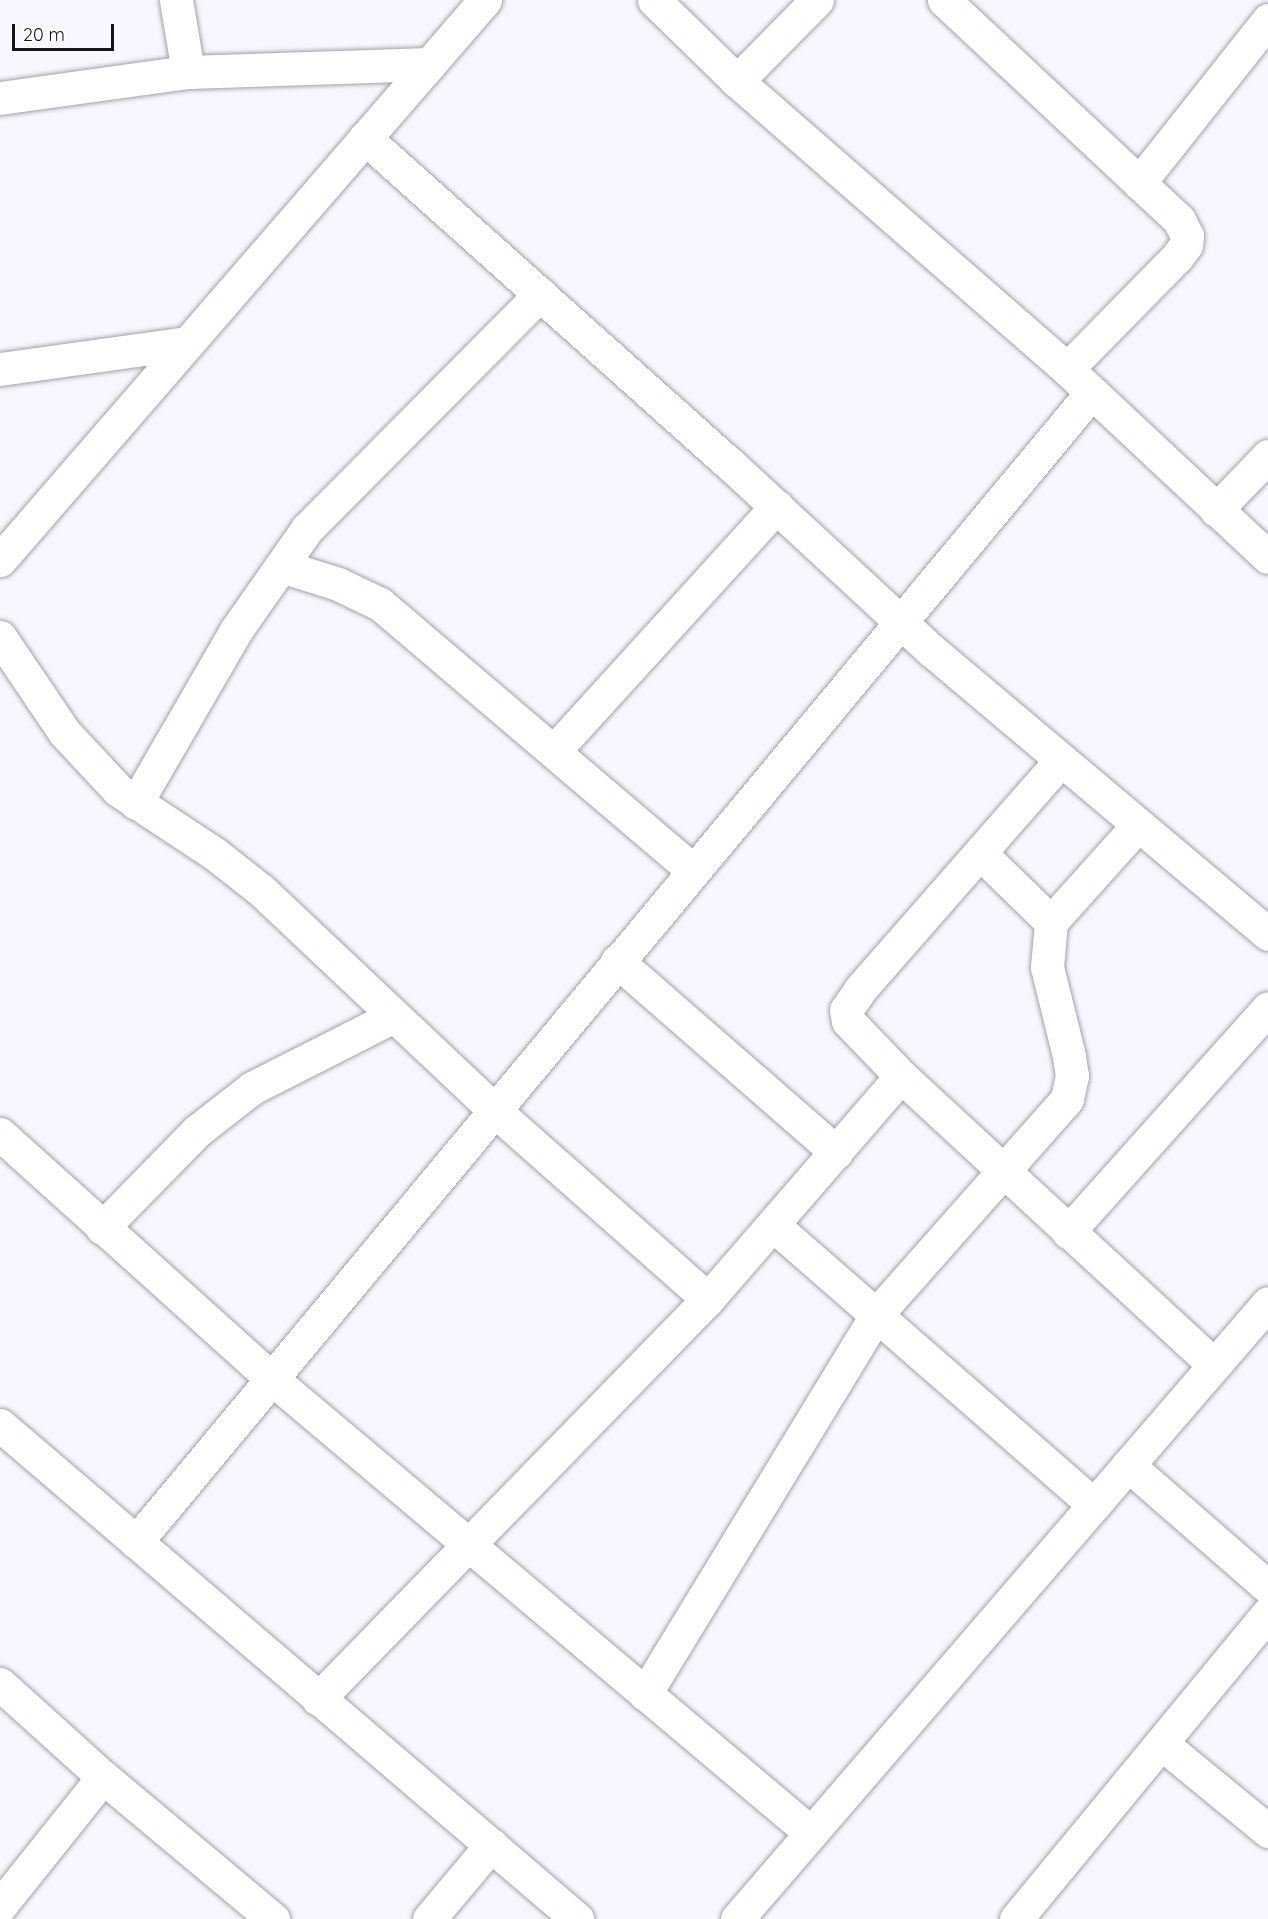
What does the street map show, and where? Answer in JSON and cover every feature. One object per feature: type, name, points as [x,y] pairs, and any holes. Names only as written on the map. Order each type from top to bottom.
[{"type":"street","points":[[176,0],[188,72]]},
{"type":"street","points":[[0,560],[485,0]]},
{"type":"street","points":[[654,0],[737,81],[1067,369],[1268,557]]},
{"type":"street","points":[[737,81],[817,0]]},
{"type":"street","points":[[944,0],[1179,220],[1186,236],[1186,245],[1067,369]]},
{"type":"street","points":[[1139,183],[1268,20]]},
{"type":"street","points":[[0,98],[188,72],[430,64]]},
{"type":"street","points":[[365,138],[777,506],[900,620],[1061,760],[1268,934]]},
{"type":"street","points":[[136,803],[237,629],[281,566],[341,490],[540,294]]},
{"type":"street","points":[[0,369],[187,343]]},
{"type":"street","points":[[136,1542],[493,1109],[1092,392]]},
{"type":"street","points":[[1216,510],[1268,456]]},
{"type":"street","points":[[554,751],[777,506]]},
{"type":"street","points":[[281,566],[338,584],[380,604],[692,870]]},
{"type":"street","points":[[0,637],[64,732],[110,783],[136,803],[216,854],[262,891],[493,1109],[708,1299]]},
{"type":"street","points":[[1061,760],[860,990],[846,1010],[853,1030],[1068,1232],[1214,1365]]},
{"type":"street","points":[[645,1694],[876,1315],[1067,1099],[1072,1076],[1067,1046],[1047,967],[1051,922],[1138,825]]},
{"type":"street","points":[[980,853],[1051,922]]},
{"type":"street","points":[[617,961],[836,1152]]},
{"type":"street","points":[[1068,1232],[1268,1008]]},
{"type":"street","points":[[102,1228],[197,1131],[252,1088],[394,1016]]},
{"type":"street","points":[[318,1699],[469,1547],[708,1299],[901,1076]]},
{"type":"street","points":[[0,1134],[271,1378],[811,1833]]},
{"type":"street","points":[[773,1225],[1094,1505]]},
{"type":"street","points":[[737,1919],[1268,1303]]},
{"type":"street","points":[[0,1425],[577,1919]]},
{"type":"street","points":[[1128,1465],[1268,1587]]},
{"type":"street","points":[[1027,1915],[1161,1743],[1268,1613]]},
{"type":"street","points":[[0,1684],[103,1777],[273,1919]]},
{"type":"street","points":[[1161,1743],[1268,1831]]},
{"type":"street","points":[[0,1906],[103,1777]]},
{"type":"street","points":[[429,1919],[491,1845]]}]
